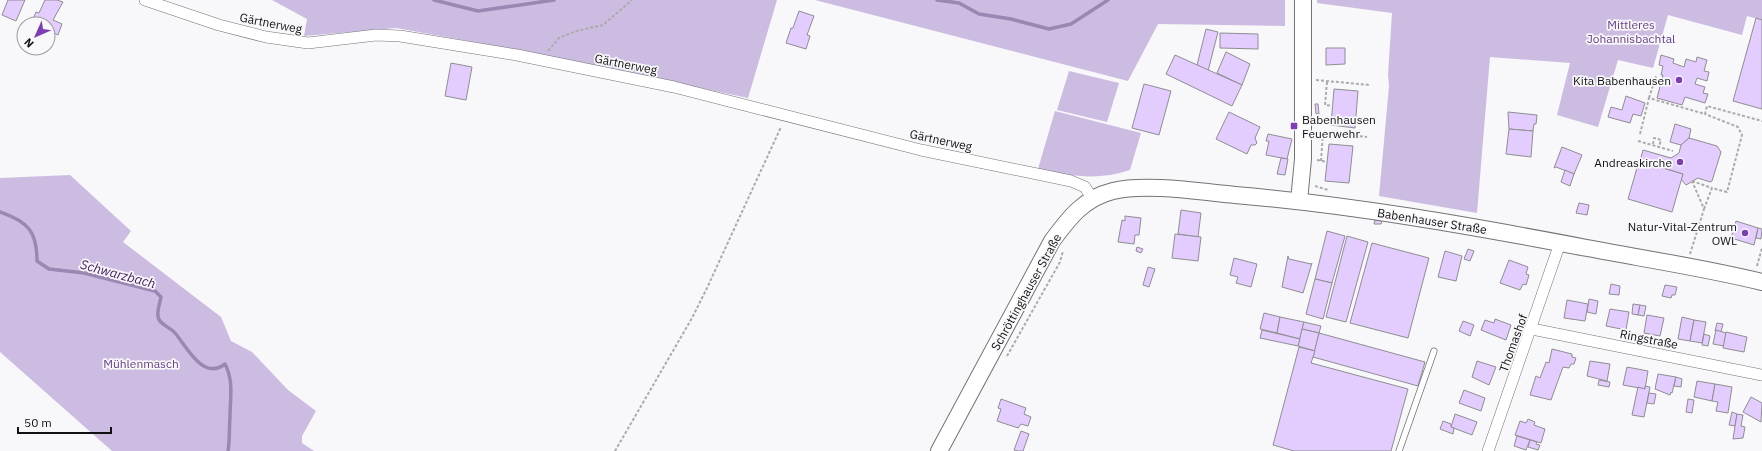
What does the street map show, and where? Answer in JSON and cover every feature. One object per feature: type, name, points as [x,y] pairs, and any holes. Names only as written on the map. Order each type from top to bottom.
[{"type":"main road","points":[[1299,201],[1303,153],[1304,0]]},
{"type":"main road","name":"Schröttinghauser Straße","points":[[939,451],[1052,241],[1073,214],[1092,198],[1116,191],[1168,190],[1299,201]]},
{"type":"main road","name":"Babenhauser Straße","points":[[1299,201],[1416,218],[1759,275]]},
{"type":"street","name":"Gärtnerweg","points":[[146,0],[219,25],[266,37],[308,43],[376,35],[400,36],[541,60],[674,87],[922,150],[1071,181],[1085,187],[1092,198]]},
{"type":"street","name":"Thomashof","points":[[1488,451],[1532,329],[1560,243]]},
{"type":"street","name":"Ringstraße","points":[[1532,329],[1762,375]]},
{"type":"lane","points":[[1398,451],[1434,351]]},
{"type":"path","points":[[541,60],[559,38],[576,31],[603,25],[632,0]]},
{"type":"path","points":[[1640,134],[1656,76]]},
{"type":"path","points":[[1313,80],[1370,85]]},
{"type":"path","points":[[1327,81],[1325,105],[1333,106]]},
{"type":"path","points":[[1650,98],[1705,114],[1738,127],[1742,136],[1727,192],[1692,181],[1704,209]]},
{"type":"path","points":[[1705,114],[1707,106],[1762,120]]},
{"type":"path","points":[[615,451],[704,294],[786,115]]},
{"type":"path","points":[[1321,161],[1323,133],[1367,137]]},
{"type":"path","points":[[1652,145],[1654,138],[1661,140],[1659,147]]},
{"type":"path","points":[[1638,141],[1673,151]]},
{"type":"path","points":[[1314,160],[1327,162]]},
{"type":"path","points":[[1690,256],[1712,188]]},
{"type":"path","points":[[1759,275],[1762,248]]},
{"type":"path","points":[[1003,360],[1011,351],[1056,269],[1063,254],[1063,249]]},
{"type":"green space","points":[[272,0],[777,0],[748,98],[519,50],[396,28],[304,36],[307,19]]},
{"type":"green space","points":[[815,0],[1285,0],[1285,26],[1158,24],[1128,81]]},
{"type":"green space","name":"Mittleres Johannisbachtal","points":[[1317,0],[1762,0],[1762,20],[1747,16],[1742,35],[1668,15],[1653,68],[1618,60],[1598,127],[1557,115],[1570,63],[1490,57],[1477,213],[1379,196],[1389,86],[1388,75],[1392,13],[1317,3]]},
{"type":"green space","points":[[1069,71],[1119,83],[1107,122],[1057,110]]},
{"type":"green space","points":[[1055,111],[1141,133],[1130,170],[1106,175],[1084,176],[1062,174],[1038,169]]},
{"type":"green space","name":"Mühlenmasch","points":[[70,175],[131,231],[123,242],[221,317],[231,341],[252,352],[288,390],[316,411],[302,436],[302,443],[314,451],[112,451],[0,352],[0,178]]},
{"type":"building","points":[[8,0],[25,0],[18,16],[16,16],[16,21],[2,15]]},
{"type":"building","points":[[45,0],[57,0],[63,2],[55,16],[34,16],[36,12],[39,13]]},
{"type":"building","points":[[799,11],[814,16],[807,35],[810,36],[806,49],[786,43]]},
{"type":"building","points":[[1756,18],[1762,20],[1762,109],[1733,101]]},
{"type":"building","points":[[56,21],[62,24],[58,35],[56,34]]},
{"type":"building","points":[[1206,29],[1218,32],[1208,71],[1197,65]]},
{"type":"building","points":[[1220,33],[1258,34],[1258,49],[1220,48]]},
{"type":"building","points":[[1326,48],[1345,48],[1345,64],[1326,65]]},
{"type":"building","points":[[1226,52],[1250,64],[1242,85],[1217,73]]},
{"type":"building","points":[[1175,55],[1242,85],[1232,106],[1166,74]]},
{"type":"building","name":"Kita Babenhausen","points":[[1661,55],[1674,59],[1673,63],[1684,67],[1686,59],[1696,62],[1697,57],[1707,60],[1704,71],[1709,72],[1707,81],[1697,78],[1695,84],[1705,87],[1703,93],[1708,94],[1705,103],[1685,97],[1682,105],[1657,98],[1663,75],[1661,75],[1663,66],[1659,65]]},
{"type":"building","points":[[451,63],[472,67],[466,100],[445,96]]},
{"type":"building","points":[[1144,84],[1171,91],[1159,135],[1132,128]]},
{"type":"building","points":[[1334,89],[1358,91],[1355,128],[1331,125]]},
{"type":"building","points":[[1626,96],[1645,103],[1641,116],[1633,114],[1630,123],[1608,117],[1611,107],[1622,110]]},
{"type":"building","points":[[1315,104],[1318,104],[1319,114],[1316,114]]},
{"type":"building","points":[[1229,112],[1260,127],[1255,138],[1257,143],[1255,145],[1251,145],[1247,154],[1216,139]]},
{"type":"building","points":[[1508,112],[1537,115],[1536,124],[1534,124],[1533,131],[1509,129]]},
{"type":"building","points":[[1675,124],[1691,129],[1689,138],[1681,145],[1670,142]]},
{"type":"building","points":[[1509,129],[1533,131],[1531,157],[1506,154]]},
{"type":"building","points":[[1268,134],[1292,139],[1287,159],[1266,155],[1269,141],[1266,141]]},
{"type":"building","name":"Andreaskirche","points":[[1689,138],[1717,146],[1721,152],[1712,181],[1710,182],[1698,178],[1686,185],[1681,179],[1683,174],[1640,161],[1643,150],[1671,158],[1679,153],[1681,145]]},
{"type":"building","points":[[1329,144],[1353,146],[1349,183],[1325,181]]},
{"type":"building","points":[[1562,147],[1582,155],[1574,174],[1556,167],[1554,168]]},
{"type":"building","points":[[1281,158],[1288,159],[1285,175],[1277,174]]},
{"type":"building","points":[[1639,161],[1683,174],[1672,212],[1628,199]]},
{"type":"building","points":[[1565,170],[1574,174],[1570,186],[1561,182]]},
{"type":"building","points":[[1579,203],[1589,205],[1587,215],[1576,213]]},
{"type":"building","points":[[1181,210],[1201,213],[1198,237],[1178,234]]},
{"type":"building","points":[[1125,216],[1141,218],[1139,235],[1135,235],[1134,244],[1118,242],[1122,220],[1125,221]]},
{"type":"building","points":[[1375,220],[1382,221],[1381,224],[1374,224]]},
{"type":"building","name":"Natur-Vital-Zentrum OWL","points":[[1736,221],[1758,228],[1754,245],[1731,238]]},
{"type":"building","points":[[1758,228],[1762,229],[1761,239],[1756,238]]},
{"type":"building","points":[[1327,231],[1345,236],[1332,283],[1315,279]]},
{"type":"building","points":[[1175,234],[1201,237],[1198,261],[1172,258]]},
{"type":"building","points":[[1347,236],[1368,242],[1346,322],[1326,317]]},
{"type":"building","points":[[1372,243],[1429,258],[1408,338],[1350,323]]},
{"type":"building","points":[[1137,247],[1143,249],[1141,253],[1136,251]]},
{"type":"building","points":[[1468,249],[1474,251],[1470,261],[1464,259]]},
{"type":"building","points":[[1445,251],[1462,256],[1456,281],[1438,277]]},
{"type":"building","points":[[1288,256],[1289,259],[1312,263],[1303,293],[1282,287]]},
{"type":"building","points":[[1234,258],[1257,264],[1251,287],[1236,283],[1238,277],[1230,275]]},
{"type":"building","points":[[1509,260],[1528,267],[1526,274],[1529,275],[1526,285],[1523,284],[1520,290],[1500,283]]},
{"type":"building","points":[[1148,267],[1155,269],[1149,287],[1143,285]]},
{"type":"building","points":[[1315,279],[1332,283],[1323,319],[1306,314]]},
{"type":"building","points":[[1611,284],[1620,286],[1619,295],[1609,294]]},
{"type":"building","points":[[1665,285],[1677,287],[1675,295],[1672,295],[1671,298],[1662,296]]},
{"type":"building","points":[[1589,299],[1598,301],[1596,314],[1587,312]]},
{"type":"building","points":[[1567,300],[1588,304],[1585,321],[1564,318]]},
{"type":"building","points":[[1633,304],[1640,305],[1638,315],[1632,314]]},
{"type":"building","points":[[1640,305],[1646,306],[1644,316],[1638,315]]},
{"type":"building","points":[[1610,309],[1629,312],[1626,330],[1606,326]]},
{"type":"building","points":[[1264,313],[1280,317],[1277,333],[1260,329]]},
{"type":"building","points":[[1647,315],[1664,318],[1660,336],[1644,333]]},
{"type":"building","points":[[1280,317],[1304,322],[1300,339],[1277,333]]},
{"type":"building","points":[[1682,317],[1694,320],[1690,341],[1678,339]]},
{"type":"building","points":[[1495,319],[1511,325],[1506,340],[1481,330],[1485,320],[1494,323]]},
{"type":"building","points":[[1694,320],[1706,322],[1702,343],[1690,341]]},
{"type":"building","points":[[1463,321],[1474,325],[1470,336],[1459,331]]},
{"type":"building","points":[[1304,322],[1321,326],[1319,333],[1302,329]]},
{"type":"building","points":[[1717,323],[1723,324],[1721,332],[1715,331]]},
{"type":"building","points":[[1302,329],[1319,333],[1315,351],[1298,346]]},
{"type":"building","points":[[1262,330],[1300,339],[1298,346],[1260,338]]},
{"type":"building","points":[[1716,330],[1726,333],[1724,346],[1713,344]]},
{"type":"building","points":[[1726,332],[1747,337],[1744,352],[1723,348]]},
{"type":"building","points":[[1319,333],[1425,362],[1418,386],[1313,357]]},
{"type":"building","points":[[1704,334],[1710,336],[1708,346],[1702,345]]},
{"type":"building","points":[[1299,347],[1315,351],[1311,363],[1408,389],[1391,451],[1294,451],[1273,445]]},
{"type":"building","points":[[1552,349],[1572,354],[1572,357],[1576,358],[1574,364],[1571,364],[1569,368],[1563,367],[1551,400],[1530,395],[1536,376],[1540,378],[1546,362],[1549,363]]},
{"type":"building","points":[[1477,361],[1496,367],[1489,385],[1472,377]]},
{"type":"building","points":[[1590,361],[1610,364],[1607,381],[1587,376]]},
{"type":"building","points":[[1627,367],[1648,371],[1645,389],[1623,385]]},
{"type":"building","points":[[1658,374],[1676,377],[1672,393],[1671,392],[1670,395],[1655,389]]},
{"type":"building","points":[[1676,377],[1682,379],[1681,387],[1674,386]]},
{"type":"building","points":[[1599,380],[1610,382],[1609,387],[1598,385]]},
{"type":"building","points":[[1697,381],[1715,384],[1712,401],[1694,397]]},
{"type":"building","points":[[1715,384],[1732,387],[1728,413],[1716,411],[1718,402],[1712,401]]},
{"type":"building","points":[[1645,386],[1650,387],[1644,417],[1632,415],[1638,387],[1645,389]]},
{"type":"building","points":[[1464,390],[1485,398],[1481,411],[1459,403]]},
{"type":"building","points":[[1649,393],[1656,394],[1654,404],[1647,403]]},
{"type":"building","points":[[1751,397],[1762,403],[1761,422],[1743,412]]},
{"type":"building","points":[[1001,399],[1026,408],[1024,414],[1031,417],[1028,426],[1021,424],[1018,428],[997,421],[1001,409],[998,408]]},
{"type":"building","points":[[1688,399],[1694,400],[1692,413],[1686,412]]},
{"type":"building","points":[[1732,412],[1737,414],[1735,426],[1729,425]]},
{"type":"building","points":[[1455,414],[1477,422],[1472,435],[1451,427]]},
{"type":"building","points":[[1737,414],[1743,415],[1741,426],[1745,427],[1743,438],[1733,439]]},
{"type":"building","points":[[1528,419],[1535,422],[1534,425],[1545,429],[1541,443],[1515,435],[1520,421],[1526,423]]},
{"type":"building","points":[[1443,421],[1451,424],[1451,427],[1454,428],[1453,434],[1440,429]]},
{"type":"building","points":[[1021,431],[1029,434],[1023,451],[1014,450]]},
{"type":"building","points":[[1517,436],[1530,440],[1526,450],[1514,446]]},
{"type":"building","points":[[1530,440],[1537,442],[1536,444],[1540,445],[1538,450],[1528,447]]},
{"type":"waterway","points":[[434,0],[478,11],[554,0]]},
{"type":"waterway","points":[[937,0],[959,3],[979,14],[1011,19],[1049,29],[1071,24],[1108,0]]},
{"type":"waterway","name":"Schwarzbach","points":[[0,212],[18,220],[29,229],[35,242],[37,261],[49,269],[84,273],[155,291],[161,297],[158,309],[160,321],[175,333],[196,360],[210,368],[217,368],[225,364],[231,383],[228,451]]},
{"type":"place","name":"Kita Babenhausen","points":[[1679,80]]},
{"type":"place","name":"Babenhausen Feuerwehr","points":[[1294,126]]},
{"type":"place","name":"Andreaskirche","points":[[1680,162]]},
{"type":"place","name":"Natur-Vital-Zentrum OWL","points":[[1745,233]]}]
